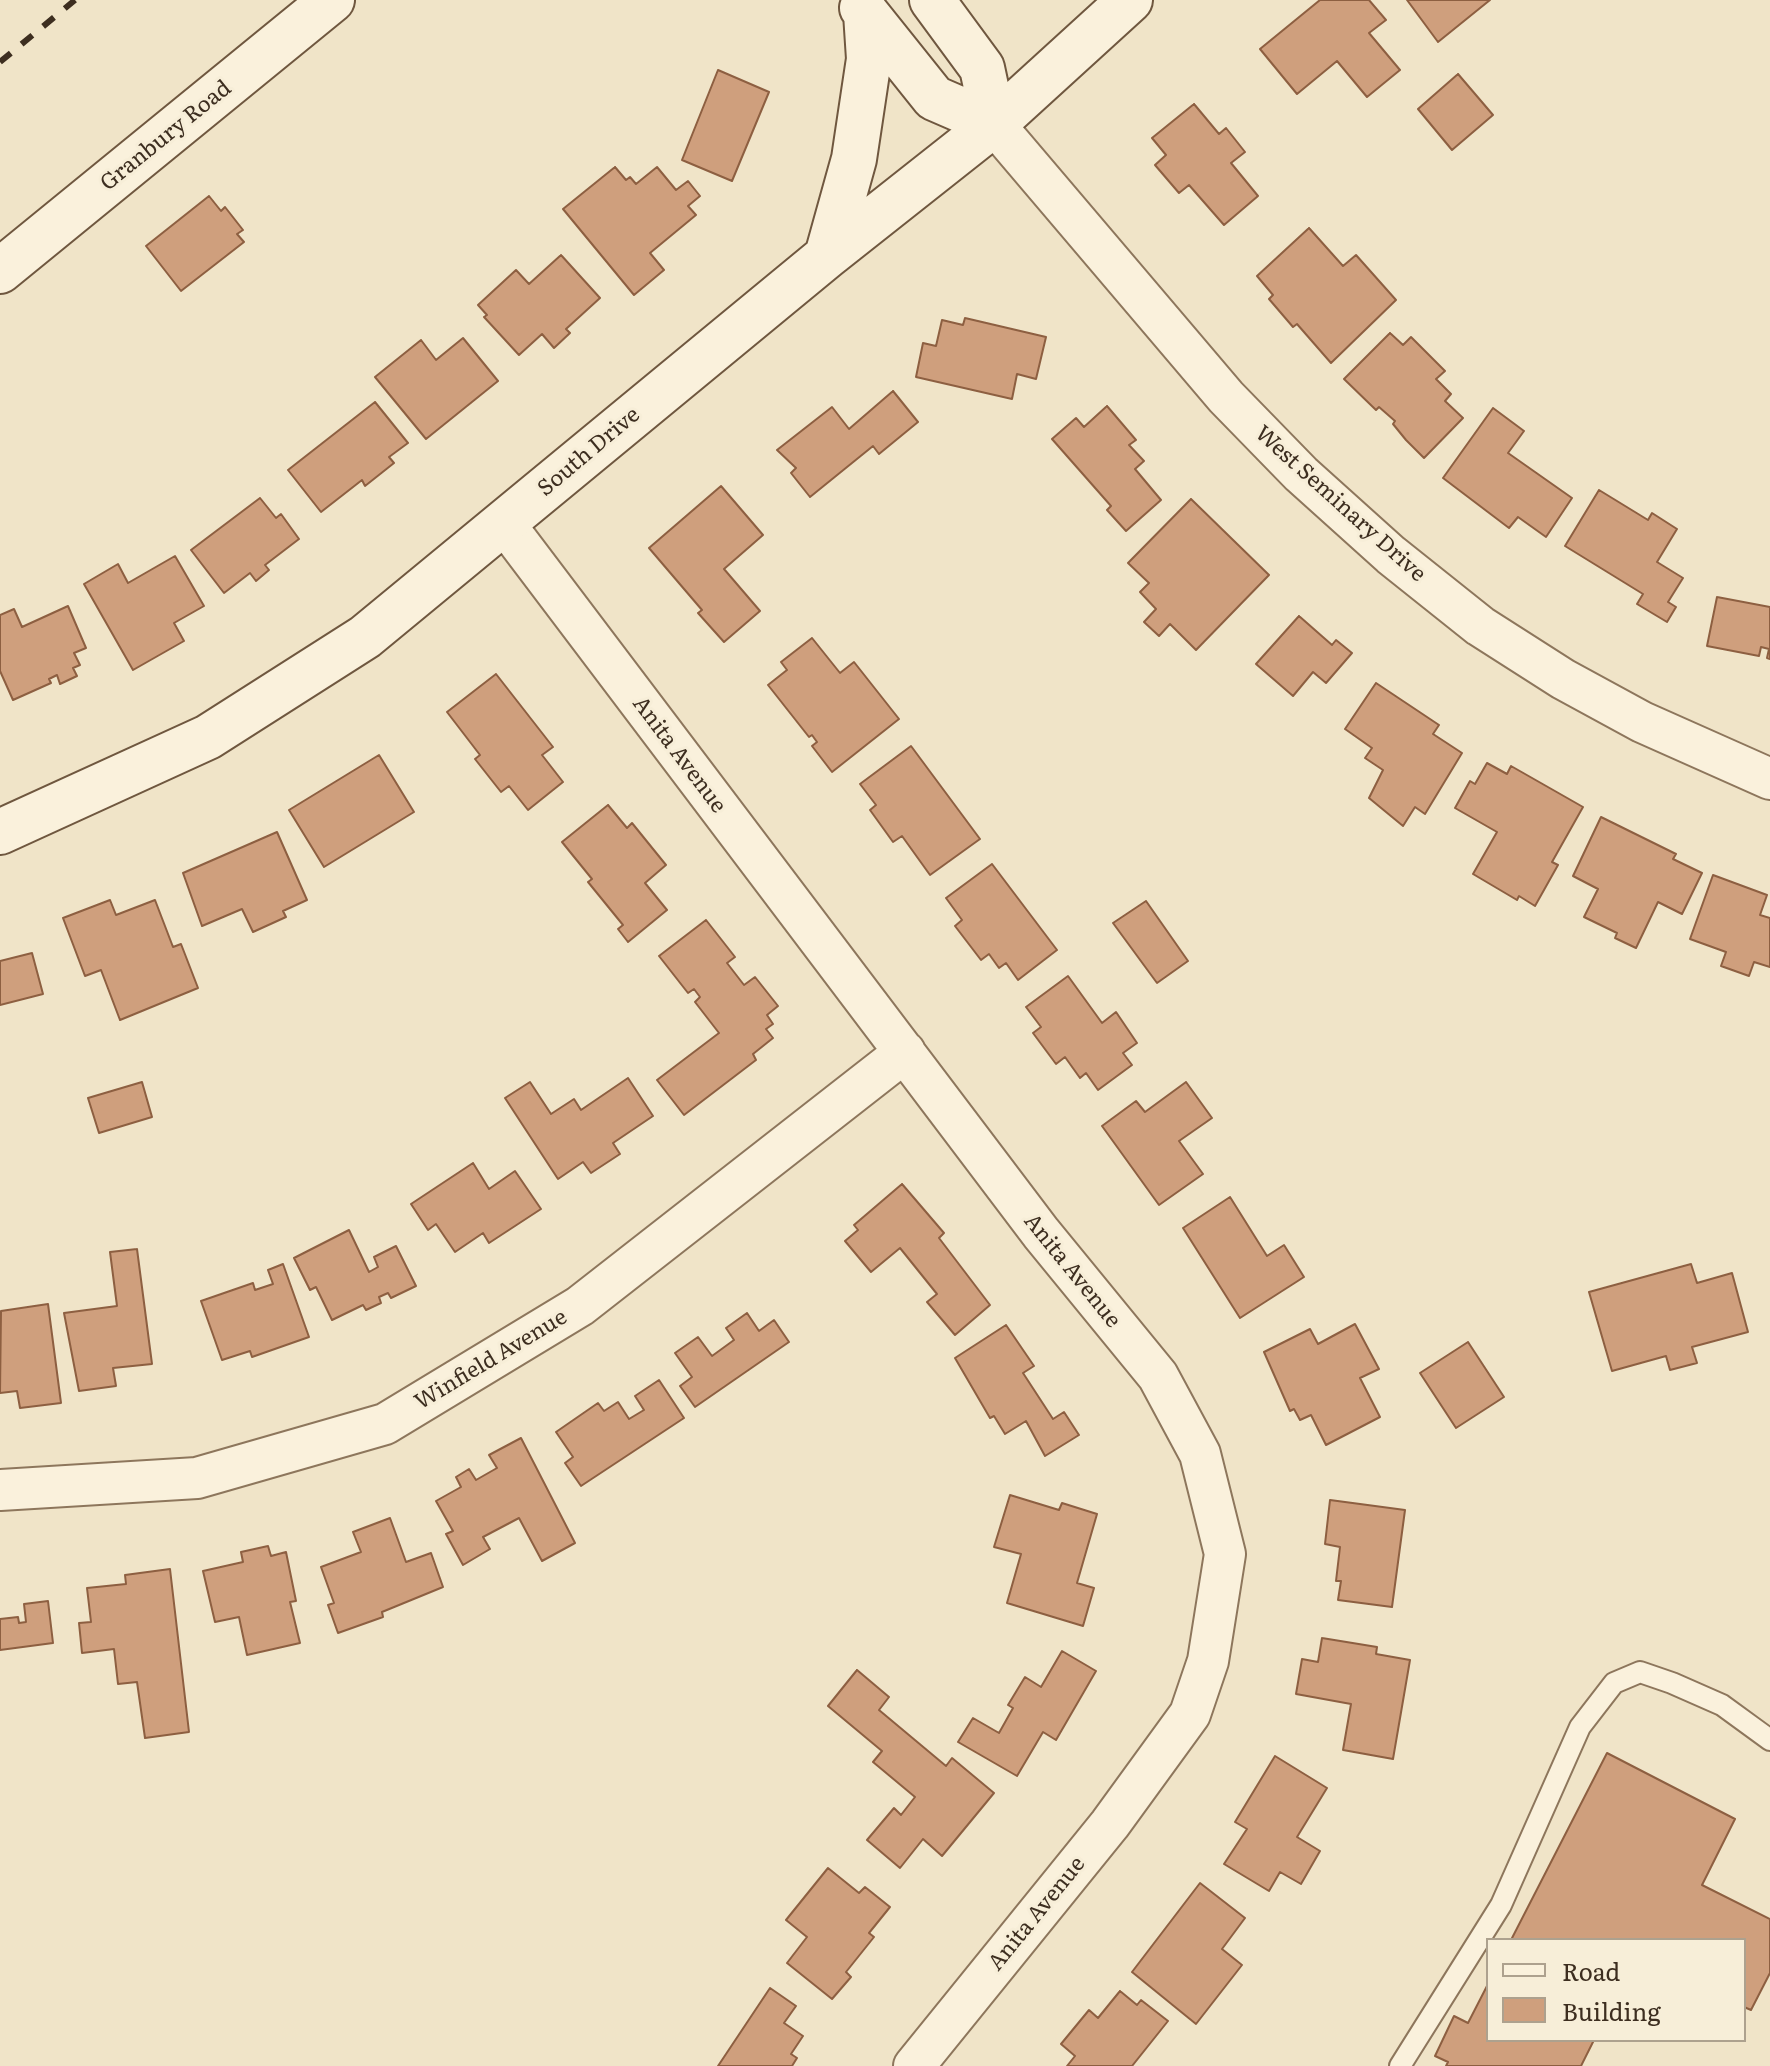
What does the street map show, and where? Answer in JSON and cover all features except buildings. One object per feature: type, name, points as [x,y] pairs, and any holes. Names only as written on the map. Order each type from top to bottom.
[{"type":"street","name":"Granbury Road","points":[[0,271],[332,0]]},
{"type":"street","name":"West Seminary Drive","points":[[932,0],[982,68],[994,124]]},
{"type":"street","name":"South Drive","points":[[0,832],[208,737],[365,637],[827,256],[994,124],[1130,0]]},
{"type":"street","name":"West Seminary Drive","points":[[861,6],[934,98],[994,124],[1226,397],[1301,474],[1391,555],[1480,626],[1563,679],[1642,722],[1770,779]]},
{"type":"street","points":[[827,256],[854,159],[869,59],[861,6]]},
{"type":"street","name":"Anita Avenue","points":[[504,523],[1041,1233],[1158,1376],[1200,1454],[1225,1554],[1208,1661],[1190,1714],[1110,1824],[914,2066]]},
{"type":"street","name":"Winfield Avenue","points":[[0,1490],[197,1478],[385,1424],[580,1306],[905,1052]]},
{"type":"lane","points":[[1400,2066],[1501,1905],[1580,1727],[1614,1683],[1640,1672],[1672,1683],[1722,1705],[1770,1740]]},
{"type":"railway","points":[[0,62],[75,0]]}]
